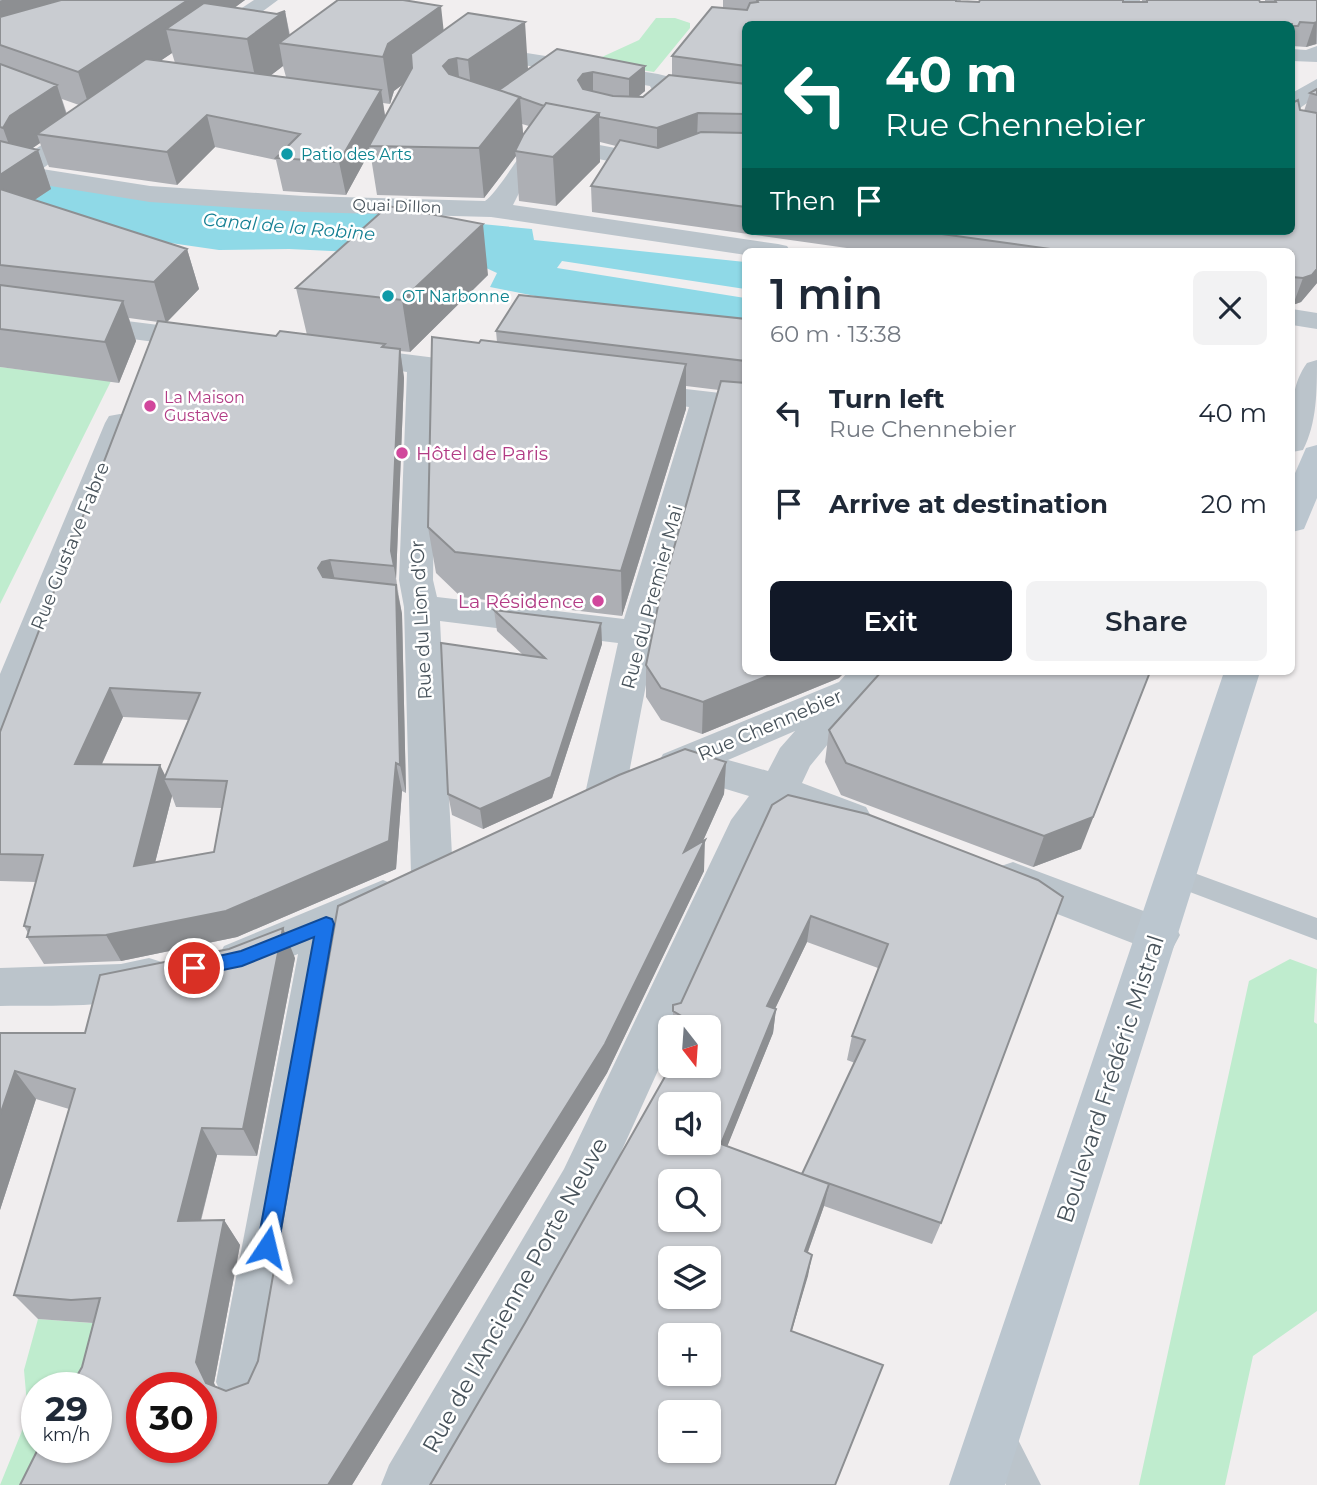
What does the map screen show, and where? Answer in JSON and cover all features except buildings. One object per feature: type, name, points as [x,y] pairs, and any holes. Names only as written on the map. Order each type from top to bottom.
[{"type":"main road","points":[[1295,481],[1298,443]]},
{"type":"main road","name":"Boulevard Frédéric Mistral","points":[[977,1485],[1241,675]]},
{"type":"street","points":[[192,52],[268,0]]},
{"type":"street","points":[[1129,21],[1130,0]]},
{"type":"street","points":[[463,53],[554,64],[742,100]]},
{"type":"street","points":[[1295,55],[1310,57],[1317,53]]},
{"type":"street","points":[[644,106],[673,61]]},
{"type":"street","points":[[533,79],[554,64]]},
{"type":"street","points":[[1295,101],[1317,86]]},
{"type":"street","name":"Quai Dillon","points":[[70,113],[98,117],[28,170],[150,194],[361,196],[491,209],[773,245]]},
{"type":"street","points":[[517,132],[542,141],[659,163],[697,148],[742,149]]},
{"type":"street","points":[[491,209],[504,200],[512,182],[542,141]]},
{"type":"street","points":[[0,313],[151,346],[229,342]]},
{"type":"street","points":[[1295,317],[1317,321]]},
{"type":"street","points":[[325,353],[516,377]]},
{"type":"street","name":"Rue du Lion d'Or","points":[[422,365],[416,580],[410,606],[432,875]]},
{"type":"street","points":[[1298,443],[1312,383]]},
{"type":"street","points":[[611,389],[742,405]]},
{"type":"street","name":"Rue Gustave Fabre","points":[[0,720],[131,396]]},
{"type":"street","name":"Rue du Premier Mai","points":[[606,794],[638,633],[706,401]]},
{"type":"street","points":[[410,606],[638,633]]},
{"type":"street","name":"Rue Chennebier","points":[[568,812],[862,681]]},
{"type":"street","name":"Rue de l'Ancienne Porte Neuve","points":[[409,1485],[581,1186],[751,820],[779,790],[794,758],[862,681]]},
{"type":"street","name":"Rue Chennebier","points":[[685,762],[779,790],[893,833]]},
{"type":"street","points":[[0,987],[121,983],[242,958],[326,924],[469,858]]},
{"type":"street","points":[[984,868],[1158,934]]},
{"type":"street","points":[[243,1382],[326,924]]},
{"type":"lane","points":[[1175,876],[1317,929]]},
{"type":"lane","points":[[995,1430],[1024,1485]]},
{"type":"green space","points":[[656,18],[675,18],[690,23],[690,28],[654,72],[591,62],[639,40]]},
{"type":"green space","points":[[0,367],[111,381],[0,604]]},
{"type":"green space","points":[[1290,959],[1317,969],[1314,1022],[1317,1024],[1317,1311],[1253,1356],[1225,1485],[1139,1485],[1249,981]]},
{"type":"green space","points":[[38,1319],[92,1323],[120,1321],[102,1372],[24,1370]]},
{"type":"green space","points":[[21,1433],[21,1463],[64,1463],[52,1485],[0,1485]]},
{"type":"water","name":"Canal de la Robine","points":[[0,177],[532,229],[534,240],[742,262],[742,289],[562,261],[557,268],[742,298],[742,322],[545,298],[490,287],[497,273],[484,267],[353,252],[219,250],[60,227]]},
{"type":"place","name":"Patio des Arts","points":[[287,154]]},
{"type":"place","name":"OT Narbonne","points":[[388,296]]},
{"type":"place","name":"La Maison Gustave","points":[[150,406]]},
{"type":"place","name":"Hôtel de Paris","points":[[402,453]]},
{"type":"place","name":"La Résidence","points":[[598,601]]},
{"type":"route","points":[[194,968],[242,958],[326,924],[267,1247]]}]
